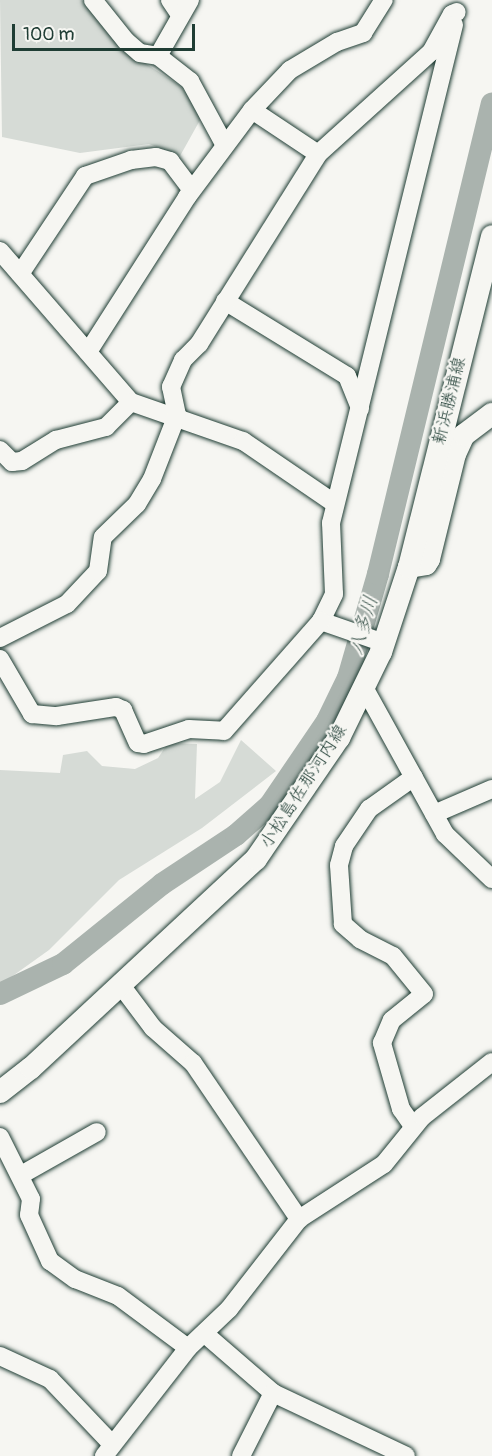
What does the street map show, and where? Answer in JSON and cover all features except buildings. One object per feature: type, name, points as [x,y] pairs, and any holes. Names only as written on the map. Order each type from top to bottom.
[{"type":"main road","name":"新浜勝浦線","points":[[409,567],[492,236]]},
{"type":"main road","points":[[409,567],[426,564],[429,558],[455,454],[464,435],[492,414]]},
{"type":"main road","name":"小松島佐那河内線","points":[[0,1092],[256,859],[339,738],[365,689],[409,567]]},
{"type":"street","points":[[93,0],[126,41],[140,53],[158,56],[190,81],[224,144]]},
{"type":"street","points":[[88,352],[192,190],[224,144],[276,80],[337,42],[363,33],[384,0]]},
{"type":"street","points":[[158,56],[180,5]]},
{"type":"street","points":[[0,638],[67,603],[98,571],[103,537],[143,495],[177,415],[173,376],[225,301],[318,154],[431,52],[452,14],[459,6]]},
{"type":"street","points":[[0,659],[33,714],[57,716],[116,707],[123,710],[138,743],[144,744],[189,729],[225,731],[327,625],[333,594],[330,560],[334,503],[360,409],[459,6]]},
{"type":"street","points":[[252,110],[318,154]]},
{"type":"street","points":[[20,274],[85,176],[131,159],[156,157],[170,161],[192,190]]},
{"type":"street","points":[[0,250],[131,402],[177,415],[268,454],[334,503]]},
{"type":"street","points":[[225,301],[347,376],[360,409]]},
{"type":"street","points":[[0,450],[12,462],[22,461],[56,440],[106,426],[131,402]]},
{"type":"street","points":[[327,625],[381,641]]},
{"type":"street","points":[[365,689],[434,814],[459,851],[492,879]]},
{"type":"street","points":[[413,1126],[401,1108],[382,1043],[393,1020],[424,994],[393,956],[360,939],[343,924],[339,865],[344,846],[369,809],[414,777]]},
{"type":"street","points":[[434,814],[492,789]]},
{"type":"street","points":[[120,984],[144,1018],[193,1063],[299,1219]]},
{"type":"street","points":[[0,1356],[50,1379],[108,1450],[188,1348],[205,1334],[299,1219],[384,1164],[413,1126],[492,1062]]},
{"type":"street","points":[[21,1175],[97,1132]]},
{"type":"street","points":[[0,1137],[31,1199],[29,1215],[50,1261],[75,1279],[118,1296],[188,1348]]},
{"type":"street","points":[[205,1334],[273,1393],[406,1456]]},
{"type":"street","points":[[241,1456],[273,1393]]},
{"type":"shaded area","points":[[0,0],[82,0],[123,49],[179,85],[204,113],[180,156],[149,144],[80,153],[2,137]]},
{"type":"shaded area","points":[[241,740],[276,771],[202,828],[119,880],[49,950],[0,985],[0,770],[60,773],[63,755],[87,751],[102,766],[135,769],[158,758],[168,743],[197,744],[195,799],[220,782]]},
{"type":"waterway","name":"八多川","points":[[0,994],[63,964],[162,884],[236,835],[270,805],[327,721],[348,678],[378,574],[492,104]]}]
